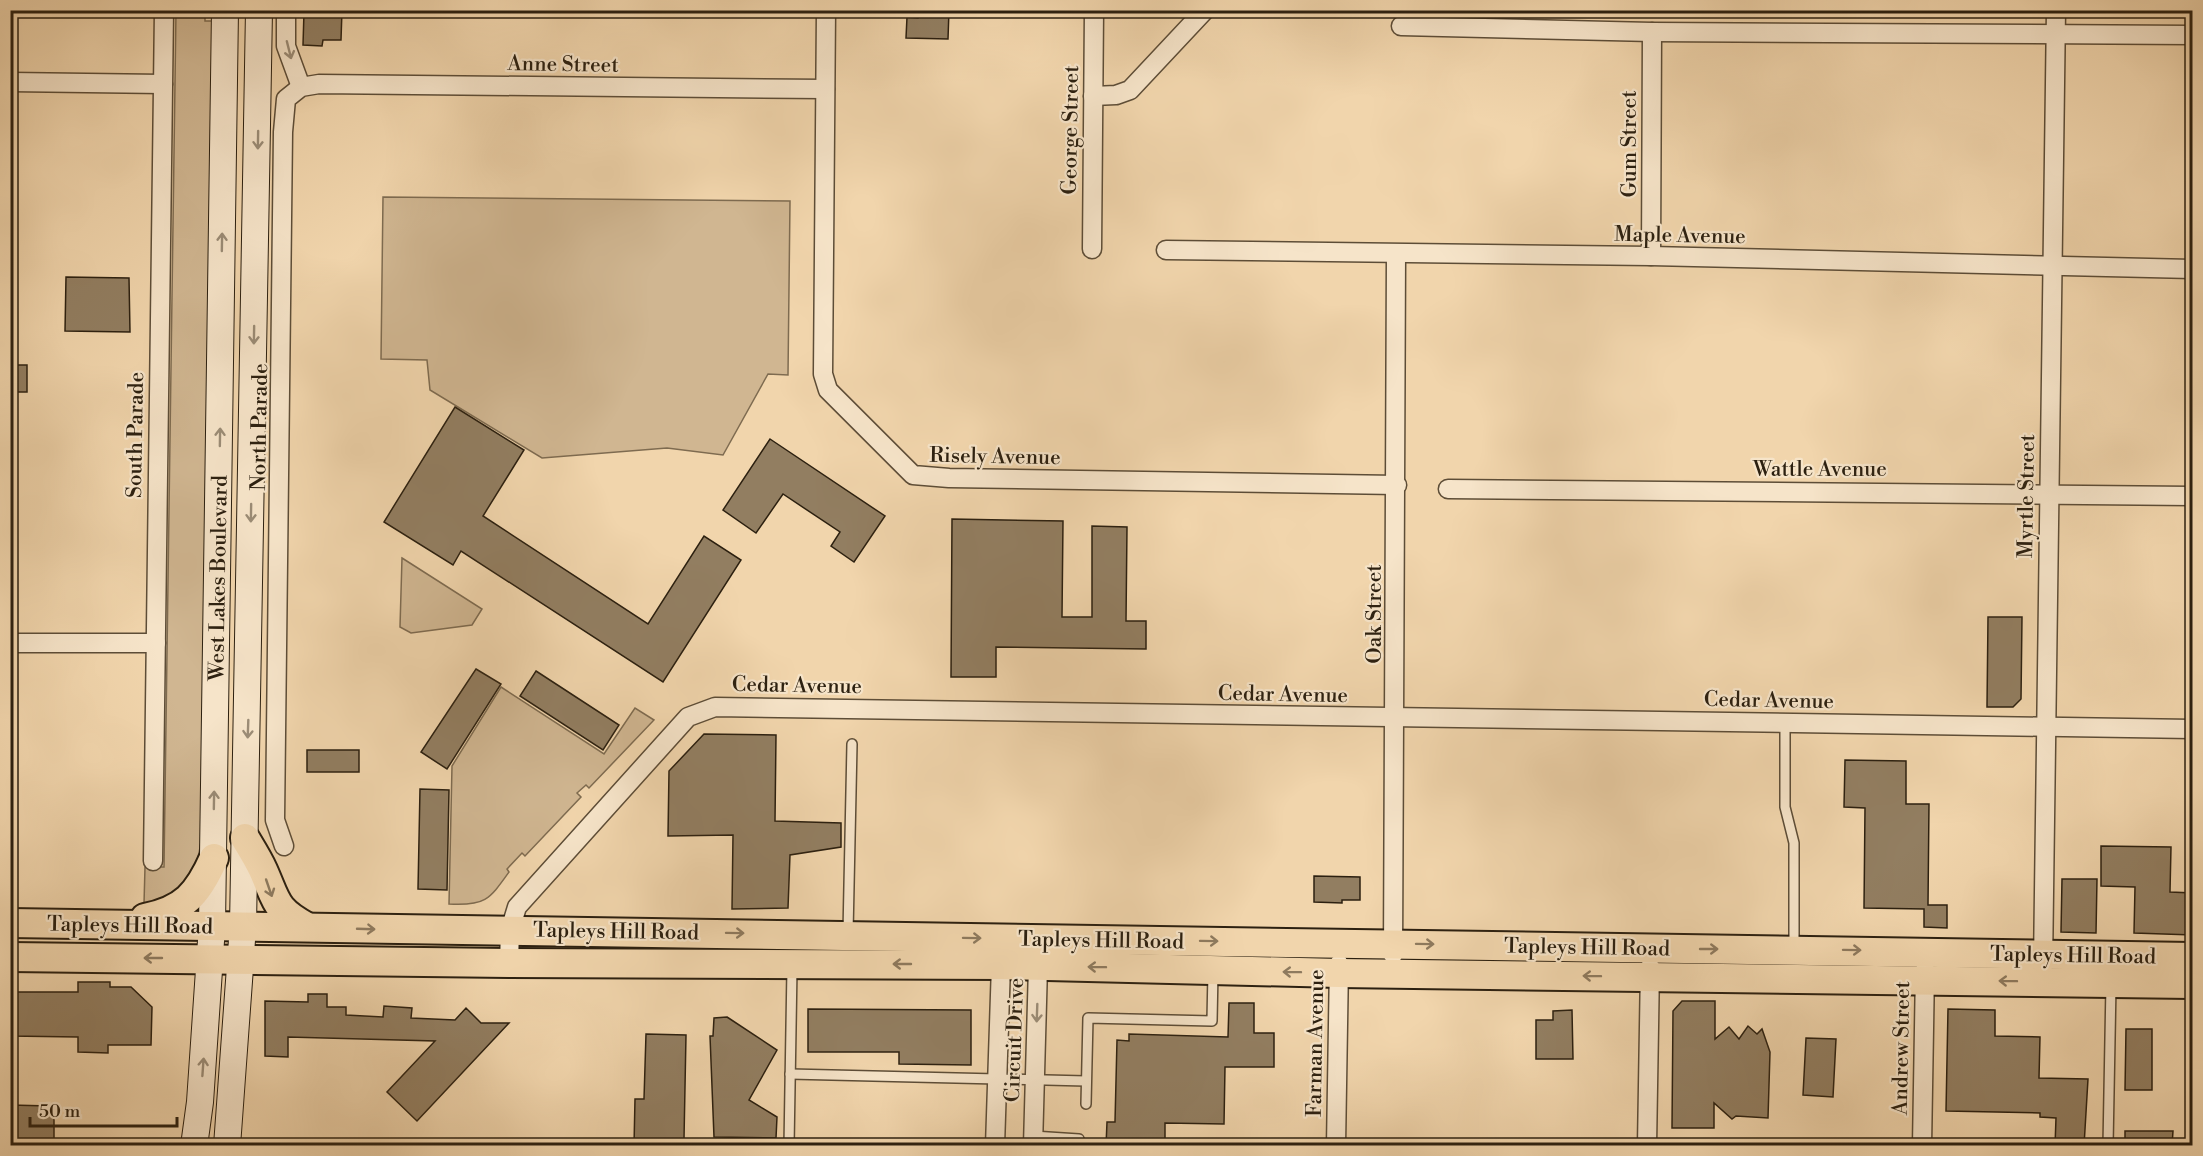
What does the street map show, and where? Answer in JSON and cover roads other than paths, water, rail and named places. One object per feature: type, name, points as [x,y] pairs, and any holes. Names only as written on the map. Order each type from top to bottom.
[{"type":"main road","name":"West Lakes Boulevard","points":[[194,1146],[200,1102],[212,926],[225,10]]},
{"type":"main road","name":"West Lakes Boulevard","points":[[227,1146],[243,926],[249,700],[259,10]]},
{"type":"main road","points":[[245,838],[263,870],[273,898],[290,918],[307,927]]},
{"type":"main road","points":[[119,924],[163,914],[189,899],[203,883],[213,858]]},
{"type":"main road","name":"Tapleys Hill Road","points":[[10,923],[1650,948],[1925,980],[2043,968],[2193,957]]},
{"type":"main road","name":"Tapleys Hill Road","points":[[10,957],[509,963],[1001,964],[1339,973],[1650,976],[1925,952],[2043,968],[2111,983],[2193,984]]},
{"type":"street","name":"South Parade","points":[[153,861],[164,10]]},
{"type":"street","points":[[286,10],[286,46],[301,87]]},
{"type":"street","name":"Risely Avenue","points":[[826,10],[823,374],[828,390],[913,475],[930,478],[1397,485]]},
{"type":"street","name":"George Street","points":[[1092,249],[1094,10]]},
{"type":"street","points":[[1093,96],[1116,95],[1130,90],[1205,10]]},
{"type":"street","name":"Myrtle Street","points":[[2043,968],[2056,10]]},
{"type":"street","points":[[1401,26],[1652,32],[2193,34]]},
{"type":"street","name":"Gum Street","points":[[1652,32],[1652,256]]},
{"type":"street","points":[[10,82],[163,84]]},
{"type":"street","name":"Anne Street","points":[[301,87],[320,84],[825,89]]},
{"type":"street","name":"North Parade","points":[[284,846],[275,820],[283,132],[286,99],[301,87]]},
{"type":"street","points":[[257,197],[284,173]]},
{"type":"street","name":"Maple Avenue","points":[[1166,250],[1396,255],[1652,256],[2193,268]]},
{"type":"street","name":"Oak Street","points":[[1393,973],[1397,485],[1396,255]]},
{"type":"street","name":"Wattle Avenue","points":[[1448,489],[2193,496]]},
{"type":"street","points":[[10,643],[156,643]]},
{"type":"street","points":[[249,700],[277,681]]},
{"type":"street","name":"Cedar Avenue","points":[[509,963],[510,930],[517,907],[688,717],[715,707],[2193,729]]},
{"type":"street","name":"Circuit Drive","points":[[995,1146],[1001,964],[1021,939],[1038,966],[1033,1141]]},
{"type":"street","name":"Farman Avenue","points":[[1336,1146],[1339,942]]},
{"type":"street","points":[[1647,1146],[1650,948]]},
{"type":"street","name":"Andrew Street","points":[[1922,1146],[1925,952]]},
{"type":"lane","points":[[1785,723],[1785,807],[1794,843],[1794,963]]},
{"type":"lane","points":[[848,935],[852,744]]},
{"type":"lane","points":[[789,1146],[792,964]]},
{"type":"lane","points":[[1086,1104],[1088,1018],[1212,1021],[1213,970]]},
{"type":"lane","points":[[2108,1146],[2111,983]]},
{"type":"lane","points":[[790,1074],[1086,1081]]},
{"type":"lane","points":[[1033,1141],[1079,1139],[1079,1146]]}]
